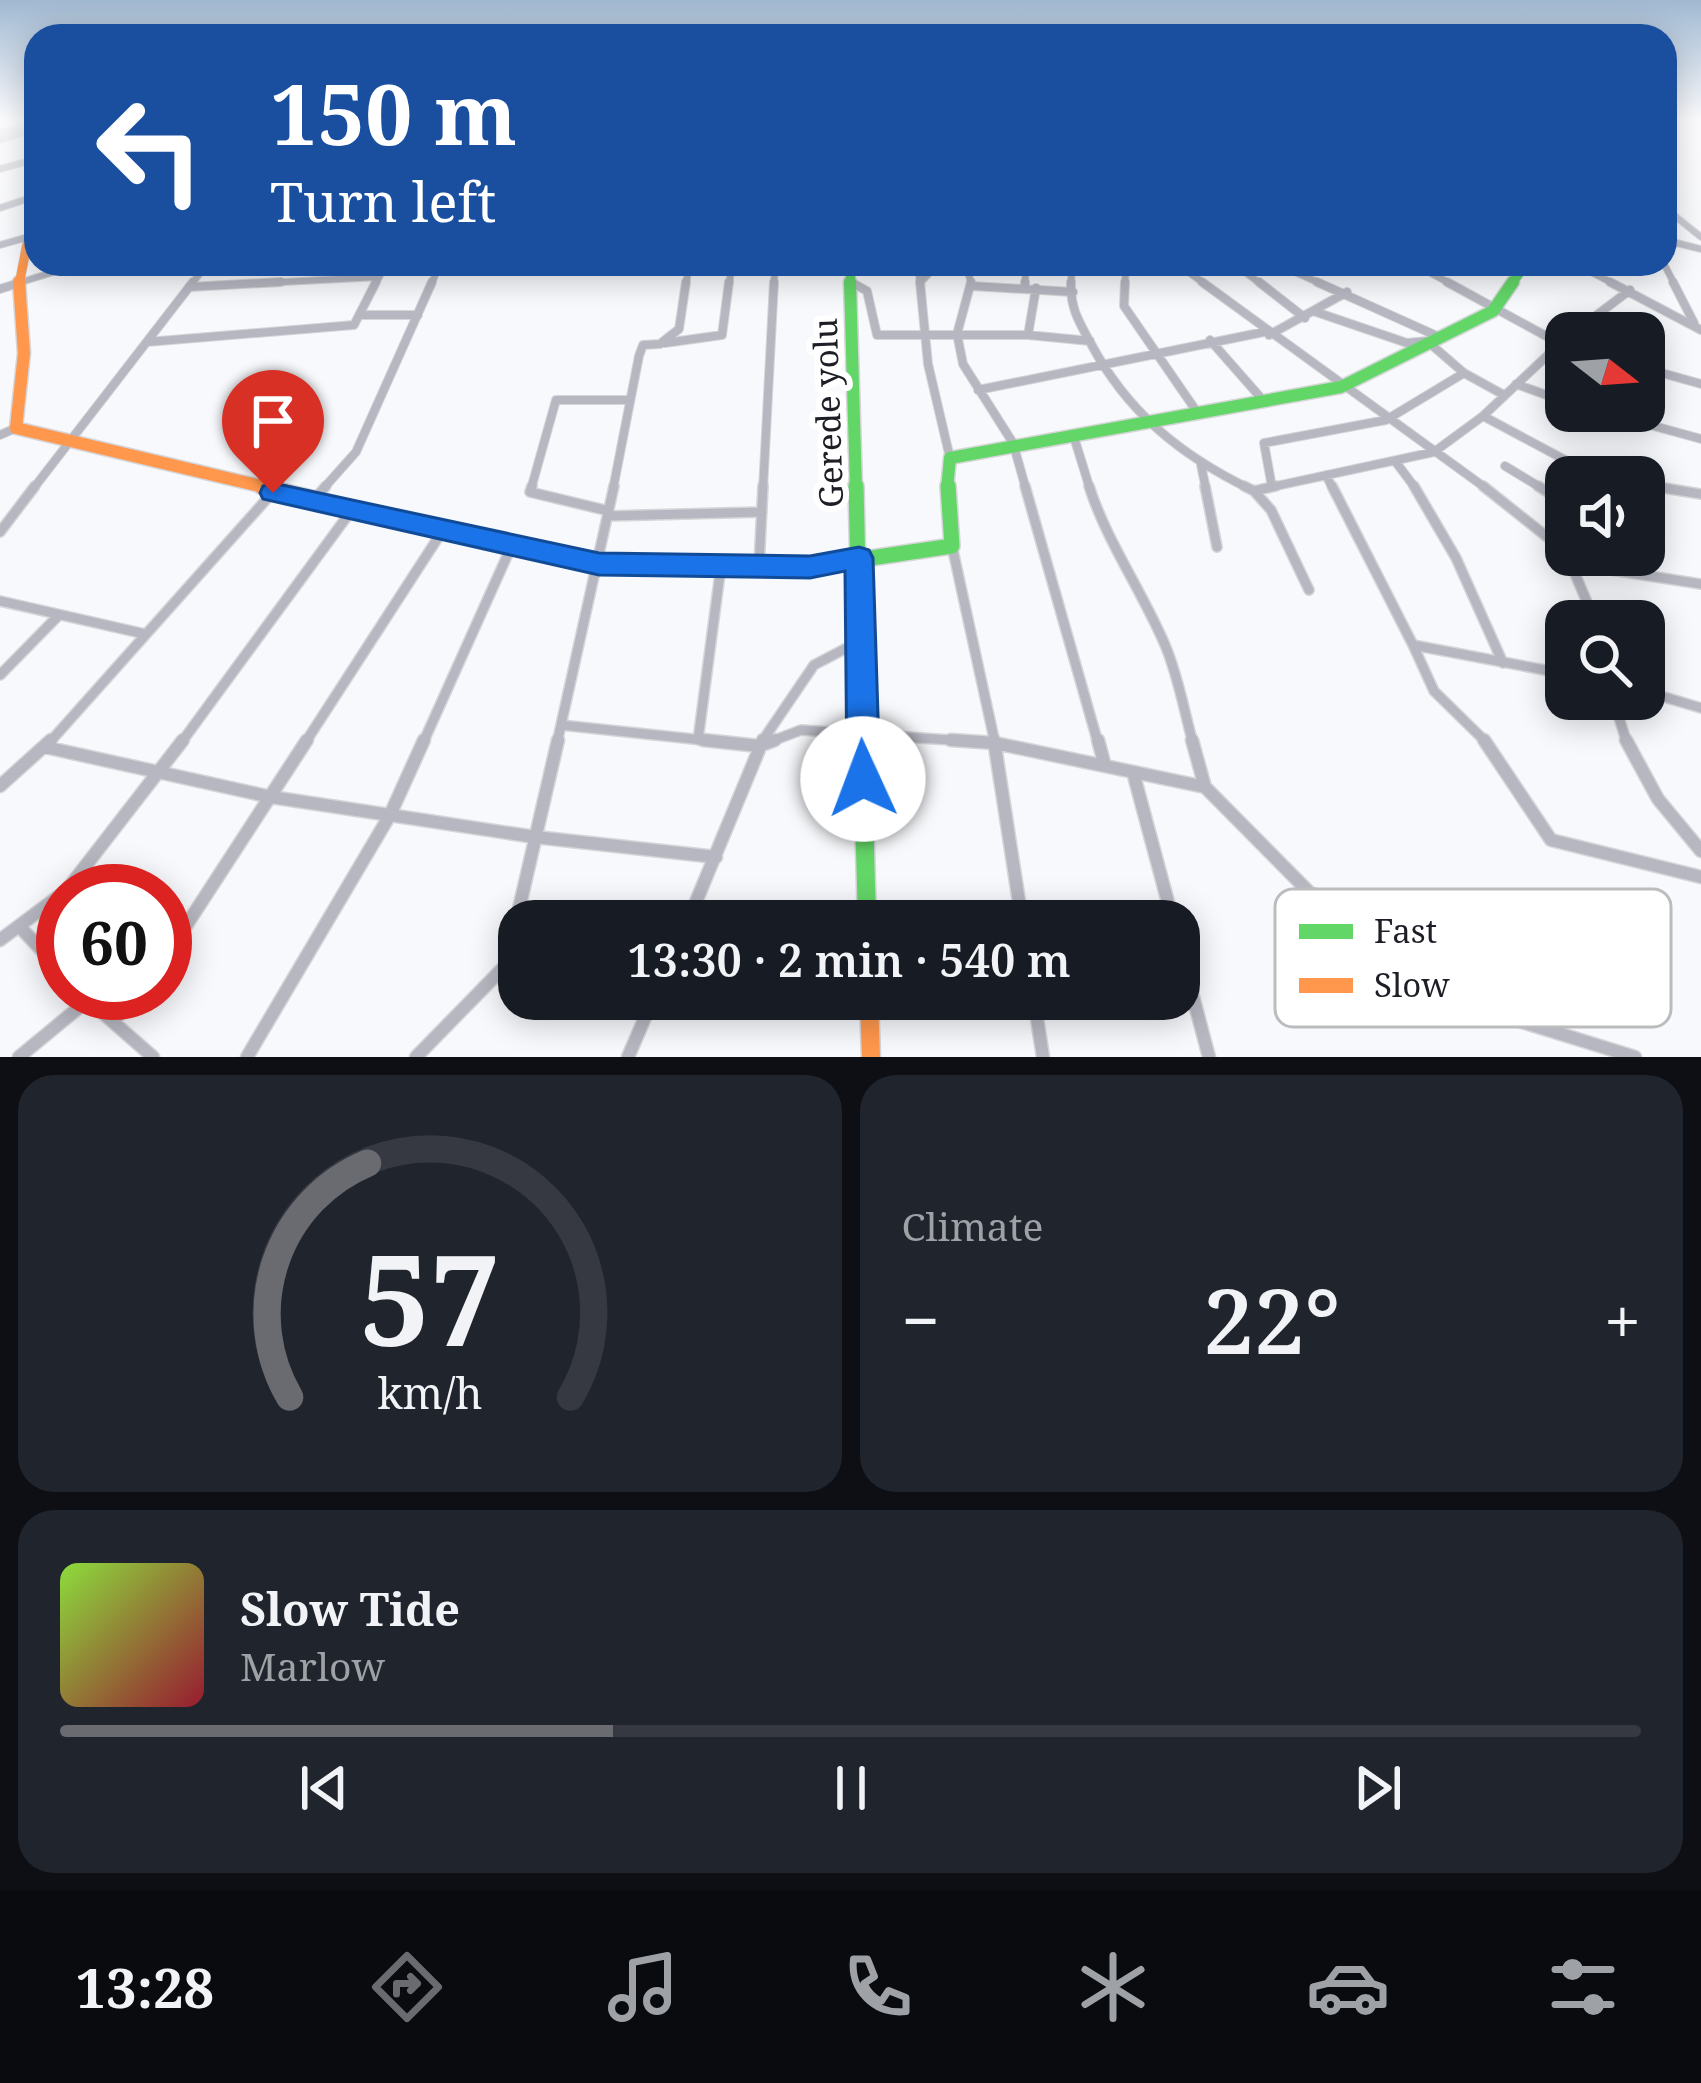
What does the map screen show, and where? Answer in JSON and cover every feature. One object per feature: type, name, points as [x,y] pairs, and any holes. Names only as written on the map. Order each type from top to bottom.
[{"type":"street","points":[[1677,218],[1701,237]]},
{"type":"street","points":[[16,428],[24,353],[20,283],[24,260]]},
{"type":"street","points":[[0,289],[42,276]]},
{"type":"street","points":[[0,532],[198,276]]},
{"type":"street","points":[[312,502],[356,452],[434,276]]},
{"type":"street","points":[[660,344],[679,328],[687,276]]},
{"type":"street","points":[[416,1057],[506,964],[599,564],[643,345],[722,335],[730,276]]},
{"type":"street","points":[[759,566],[774,276]]},
{"type":"street","name":"Gerede yolu","points":[[851,276],[866,900]]},
{"type":"street","points":[[920,276],[950,458],[946,493],[952,546],[994,742],[1019,900]]},
{"type":"street","points":[[921,282],[927,276]]},
{"type":"street","points":[[969,276],[972,286],[957,334],[963,364],[1013,443],[1105,766]]},
{"type":"street","points":[[1025,276],[1025,287]]},
{"type":"street","points":[[1072,276],[1070,306],[1103,367],[1144,421],[1202,466],[1254,490],[1270,510],[1309,590]]},
{"type":"street","points":[[1125,276],[1124,306],[1196,412]]},
{"type":"street","points":[[1193,276],[1266,334],[1519,511],[1545,534]]},
{"type":"street","points":[[1251,276],[1305,317]]},
{"type":"street","points":[[1316,276],[1432,338],[1464,373],[1504,394]]},
{"type":"street","points":[[1434,276],[1492,311],[1545,332]]},
{"type":"street","points":[[950,458],[1341,387],[1492,311],[1517,276]]},
{"type":"street","points":[[1601,276],[1698,329]]},
{"type":"street","points":[[1667,276],[1698,329]]},
{"type":"street","points":[[189,287],[379,278]]},
{"type":"street","points":[[146,342],[354,325],[379,278]]},
{"type":"street","points":[[851,282],[867,291],[877,335],[1028,335],[1090,341]]},
{"type":"street","points":[[972,286],[1073,292]]},
{"type":"street","points":[[1028,335],[1036,288]]},
{"type":"street","points":[[1602,312],[1630,290]]},
{"type":"street","points":[[978,390],[1103,367],[1210,340],[1266,334],[1347,292]]},
{"type":"street","points":[[1316,312],[1407,343],[1432,338]]},
{"type":"street","points":[[359,315],[418,314]]},
{"type":"street","points":[[1210,340],[1261,398]]},
{"type":"street","points":[[1254,490],[1434,452],[1484,416],[1545,359]]},
{"type":"street","points":[[1272,487],[1264,443],[1386,420],[1464,373]]},
{"type":"street","points":[[1665,374],[1701,384]]},
{"type":"street","points":[[1516,384],[1545,394]]},
{"type":"street","points":[[630,400],[556,400],[530,492],[608,514],[762,512]]},
{"type":"street","points":[[1484,416],[1558,456]]},
{"type":"street","points":[[0,435],[16,428],[273,493],[599,564],[810,567],[952,546]]},
{"type":"street","points":[[1665,429],[1701,439]]},
{"type":"street","points":[[1073,433],[1102,526],[1118,542],[1167,649],[1205,787],[1306,889]]},
{"type":"street","points":[[1395,460],[1426,501],[1503,663]]},
{"type":"street","points":[[1202,466],[1217,547]]},
{"type":"street","points":[[1505,466],[1545,490]]},
{"type":"street","points":[[1326,475],[1434,691],[1492,748],[1551,840],[1701,877]]},
{"type":"street","points":[[1665,488],[1701,494]]},
{"type":"street","points":[[0,786],[45,747],[273,493]]},
{"type":"street","points":[[86,864],[351,511]]},
{"type":"street","points":[[192,917],[443,530]]},
{"type":"street","points":[[248,1057],[390,815],[512,545]]},
{"type":"street","points":[[698,740],[722,566]]},
{"type":"street","points":[[1665,576],[1701,584]]},
{"type":"street","points":[[0,602],[146,634]]},
{"type":"street","points":[[0,675],[59,615]]},
{"type":"street","points":[[697,900],[759,746],[814,665],[860,641]]},
{"type":"street","points":[[1413,645],[1545,670]]},
{"type":"street","points":[[1665,697],[1701,707]]},
{"type":"street","points":[[1617,720],[1653,795],[1701,850]]},
{"type":"street","points":[[561,725],[759,746],[801,730],[994,742],[1205,787]]},
{"type":"street","points":[[45,747],[271,796],[535,837],[716,856]]},
{"type":"street","points":[[1133,772],[1167,900]]},
{"type":"street","points":[[0,940],[36,914]]},
{"type":"street","points":[[20,926],[36,943]]},
{"type":"street","points":[[19,1057],[58,1020]]},
{"type":"street","points":[[628,1057],[644,1020]]},
{"type":"street","points":[[870,1020],[871,1057]]},
{"type":"street","points":[[1037,1020],[1043,1057]]},
{"type":"street","points":[[1199,1020],[1209,1057]]},
{"type":"street","points":[[113,1022],[153,1057]]},
{"type":"street","points":[[1538,1027],[1635,1057]]},
{"type":"traffic: fast","points":[[850,276],[866,900]]},
{"type":"traffic: fast","points":[[465,535],[599,564],[810,567],[952,546],[947,493],[950,458],[1341,387],[1493,311],[1518,276]]},
{"type":"traffic: slow","points":[[24,258],[19,283],[24,353],[16,428],[465,535]]},
{"type":"traffic: slow","points":[[870,1020],[871,1057]]},
{"type":"route","points":[[273,493],[599,564],[810,567],[859,558],[863,779]]}]
